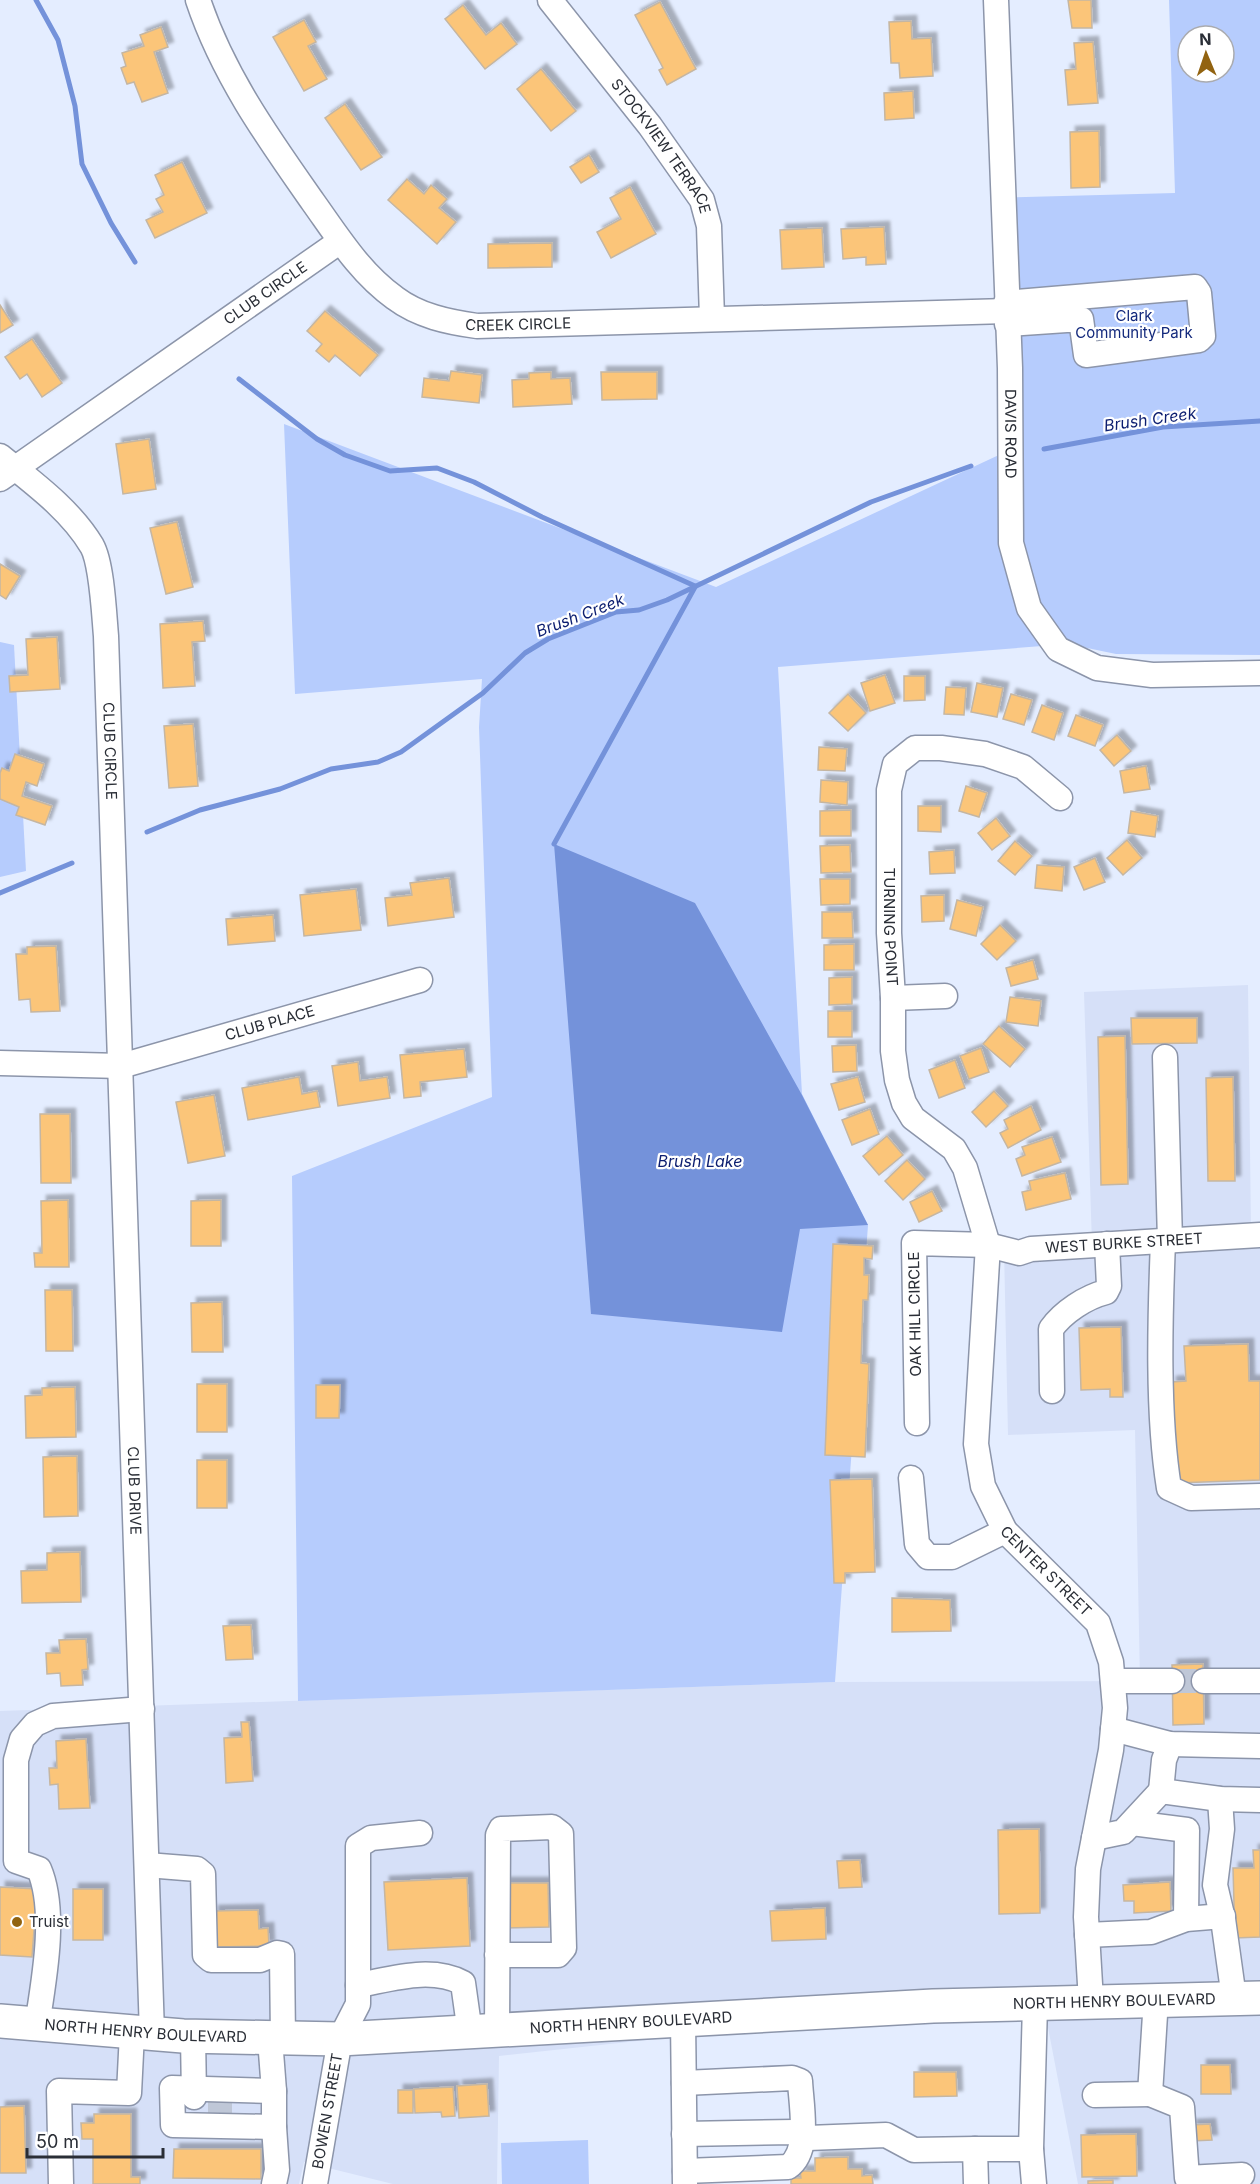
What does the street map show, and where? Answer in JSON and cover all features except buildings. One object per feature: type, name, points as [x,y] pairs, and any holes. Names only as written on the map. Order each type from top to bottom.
[{"type":"highway","name":"NORTH HENRY BOULEVARD","points":[[0,2021],[142,2034],[340,2039],[933,2006],[1247,1998]]},
{"type":"street","name":"CREEK CIRCLE","points":[[198,0],[236,87],[273,148],[339,242],[373,280],[396,299],[424,314],[477,326],[518,326],[668,322],[712,318],[1007,313],[1080,308],[1195,287],[1199,293],[1203,336],[1199,340],[1086,355],[1080,308]]},
{"type":"street","name":"STOCKVIEW TERRACE","points":[[550,0],[643,117],[702,200],[709,226],[712,318]]},
{"type":"street","name":"DAVIS ROAD","points":[[996,0],[1007,313],[1011,543],[1029,608],[1058,649],[1096,668],[1152,675],[1260,673]]},
{"type":"street","name":"CLUB CIRCLE","points":[[121,1066],[106,636],[101,589],[93,547],[58,504],[5,468],[339,242]]},
{"type":"street","name":"TURNING POINT","points":[[988,1245],[973,1188],[959,1158],[954,1149],[913,1118],[904,1103],[897,1080],[892,1051],[889,790],[895,764],[915,748],[941,748],[985,754],[1023,767],[1060,798]]},
{"type":"street","name":"CLUB PLACE","points":[[121,1066],[420,981]]},
{"type":"street","points":[[893,998],[945,996]]},
{"type":"street","points":[[1165,1057],[1167,1241],[1162,1377],[1165,1467],[1169,1488],[1191,1498],[1260,1496]]},
{"type":"street","points":[[0,1063],[121,1066]]},
{"type":"street","name":"CLUB DRIVE","points":[[61,2184],[59,2091],[129,2092],[142,2034],[147,1865],[121,1066]]},
{"type":"street","name":"WEST BURKE STREET","points":[[988,1245],[1019,1252],[1031,1249],[1260,1235]]},
{"type":"street","name":"OAK HILL CIRCLE","points":[[917,1424],[914,1243],[988,1245]]},
{"type":"street","points":[[1052,1391],[1051,1329],[1065,1314],[1106,1292],[1109,1286],[1107,1244]]},
{"type":"street","name":"CENTER STREET","points":[[988,1245],[976,1444],[983,1486],[1005,1531],[1098,1623],[1111,1662],[1113,1729],[1088,1869],[1087,1935],[1091,2001]]},
{"type":"street","points":[[911,1478],[916,1544],[928,1557],[952,1557],[1005,1531]]},
{"type":"street","points":[[1113,1681],[1173,1682]]},
{"type":"street","points":[[1204,1681],[1260,1681]]},
{"type":"street","points":[[37,2025],[47,1945],[45,1882],[39,1869],[8,1860],[8,1776],[16,1760],[22,1738],[35,1724],[53,1716],[71,1713],[142,1709]]},
{"type":"street","points":[[1113,1729],[1170,1744],[1260,1746]]},
{"type":"street","points":[[1094,1838],[1123,1832],[1161,1791],[1164,1760],[1170,1744]]},
{"type":"street","points":[[1161,1791],[1220,1799],[1260,1800]]},
{"type":"street","points":[[1220,1799],[1222,1829],[1215,1885],[1247,1998]]},
{"type":"street","points":[[1132,1823],[1187,1830],[1186,1919]]},
{"type":"street","points":[[483,2032],[497,1955],[498,1835],[501,1829],[552,1827],[561,1834],[564,1948],[558,1955],[497,1955]]},
{"type":"street","name":"BOWEN STREET","points":[[315,2184],[340,2039],[358,2004],[358,1846],[371,1838],[420,1833]]},
{"type":"street","points":[[147,1865],[197,1869],[202,1874],[205,1955],[211,1960],[260,1960],[277,1953],[282,1954],[274,2091],[277,2170],[274,2184]]},
{"type":"street","points":[[1087,1935],[1151,1932],[1186,1919],[1222,1916]]},
{"type":"street","points":[[358,1985],[417,1975],[449,1976],[463,1983],[483,2032]]},
{"type":"street","points":[[1150,2094],[1156,2000]]},
{"type":"street","points":[[1034,2184],[1031,2149],[1035,2005]]},
{"type":"street","points":[[683,2020],[685,2177],[788,2167],[794,2163],[799,2153],[802,2135],[800,2081],[792,2078],[684,2083]]},
{"type":"street","points":[[193,2036],[195,2107]]},
{"type":"street","points":[[195,2107],[220,2108],[274,2091]]},
{"type":"street","points":[[1095,2096],[1150,2094],[1182,2107],[1187,2178],[1242,2175]]},
{"type":"street","points":[[195,2107],[220,2108],[274,2127]]},
{"type":"street","points":[[684,2134],[794,2132],[808,2138],[886,2135],[914,2150],[1031,2149]]},
{"type":"street","points":[[975,2149],[976,2184]]},
{"type":"shaded area","points":[[1248,985],[1251,1231],[1260,1231],[1260,2184],[1078,2184],[1046,2017],[665,2038],[499,2056],[497,2184],[393,2184],[304,2162],[299,2184],[0,2184],[0,1711],[835,1682],[1140,1681],[1135,1430],[1008,1435],[1004,1249],[1092,1245],[1084,992]]},
{"type":"green space","name":"Clark Community Park","points":[[1169,0],[1260,0],[1260,655],[1116,654],[1068,644],[778,667],[802,1094],[868,1225],[835,1682],[298,1701],[292,1176],[492,1097],[479,727],[482,679],[295,694],[284,424],[716,587],[1001,454],[1011,543],[992,198],[1175,193]]},
{"type":"green space","points":[[0,642],[14,645],[26,871],[0,877]]},
{"type":"green space","points":[[588,2140],[589,2184],[502,2184],[501,2143]]},
{"type":"water","name":"Brush Lake","points":[[554,844],[695,903],[802,1095],[868,1225],[800,1229],[782,1332],[591,1314]]},
{"type":"waterway","points":[[36,0],[58,40],[75,106],[82,164],[111,223],[135,262]]},
{"type":"waterway","points":[[239,379],[317,439],[345,455],[390,471],[437,468],[474,482],[542,517],[695,586]]},
{"type":"waterway","name":"Brush Creek","points":[[1044,449],[1163,427],[1260,421]]},
{"type":"waterway","name":"Brush Creek","points":[[147,832],[200,810],[280,789],[331,769],[378,762],[401,752],[483,693],[525,653],[548,639],[616,612],[639,610],[667,600],[871,502],[971,466]]},
{"type":"waterway","points":[[554,844],[695,587]]},
{"type":"waterway","name":"Brush Creek","points":[[0,893],[72,863]]},
{"type":"tunnel","points":[[1172,1681],[1204,1681]]},
{"type":"tunnel","points":[[220,2097],[220,2118]]},
{"type":"place","name":"Truist","points":[[17,1922]]}]
